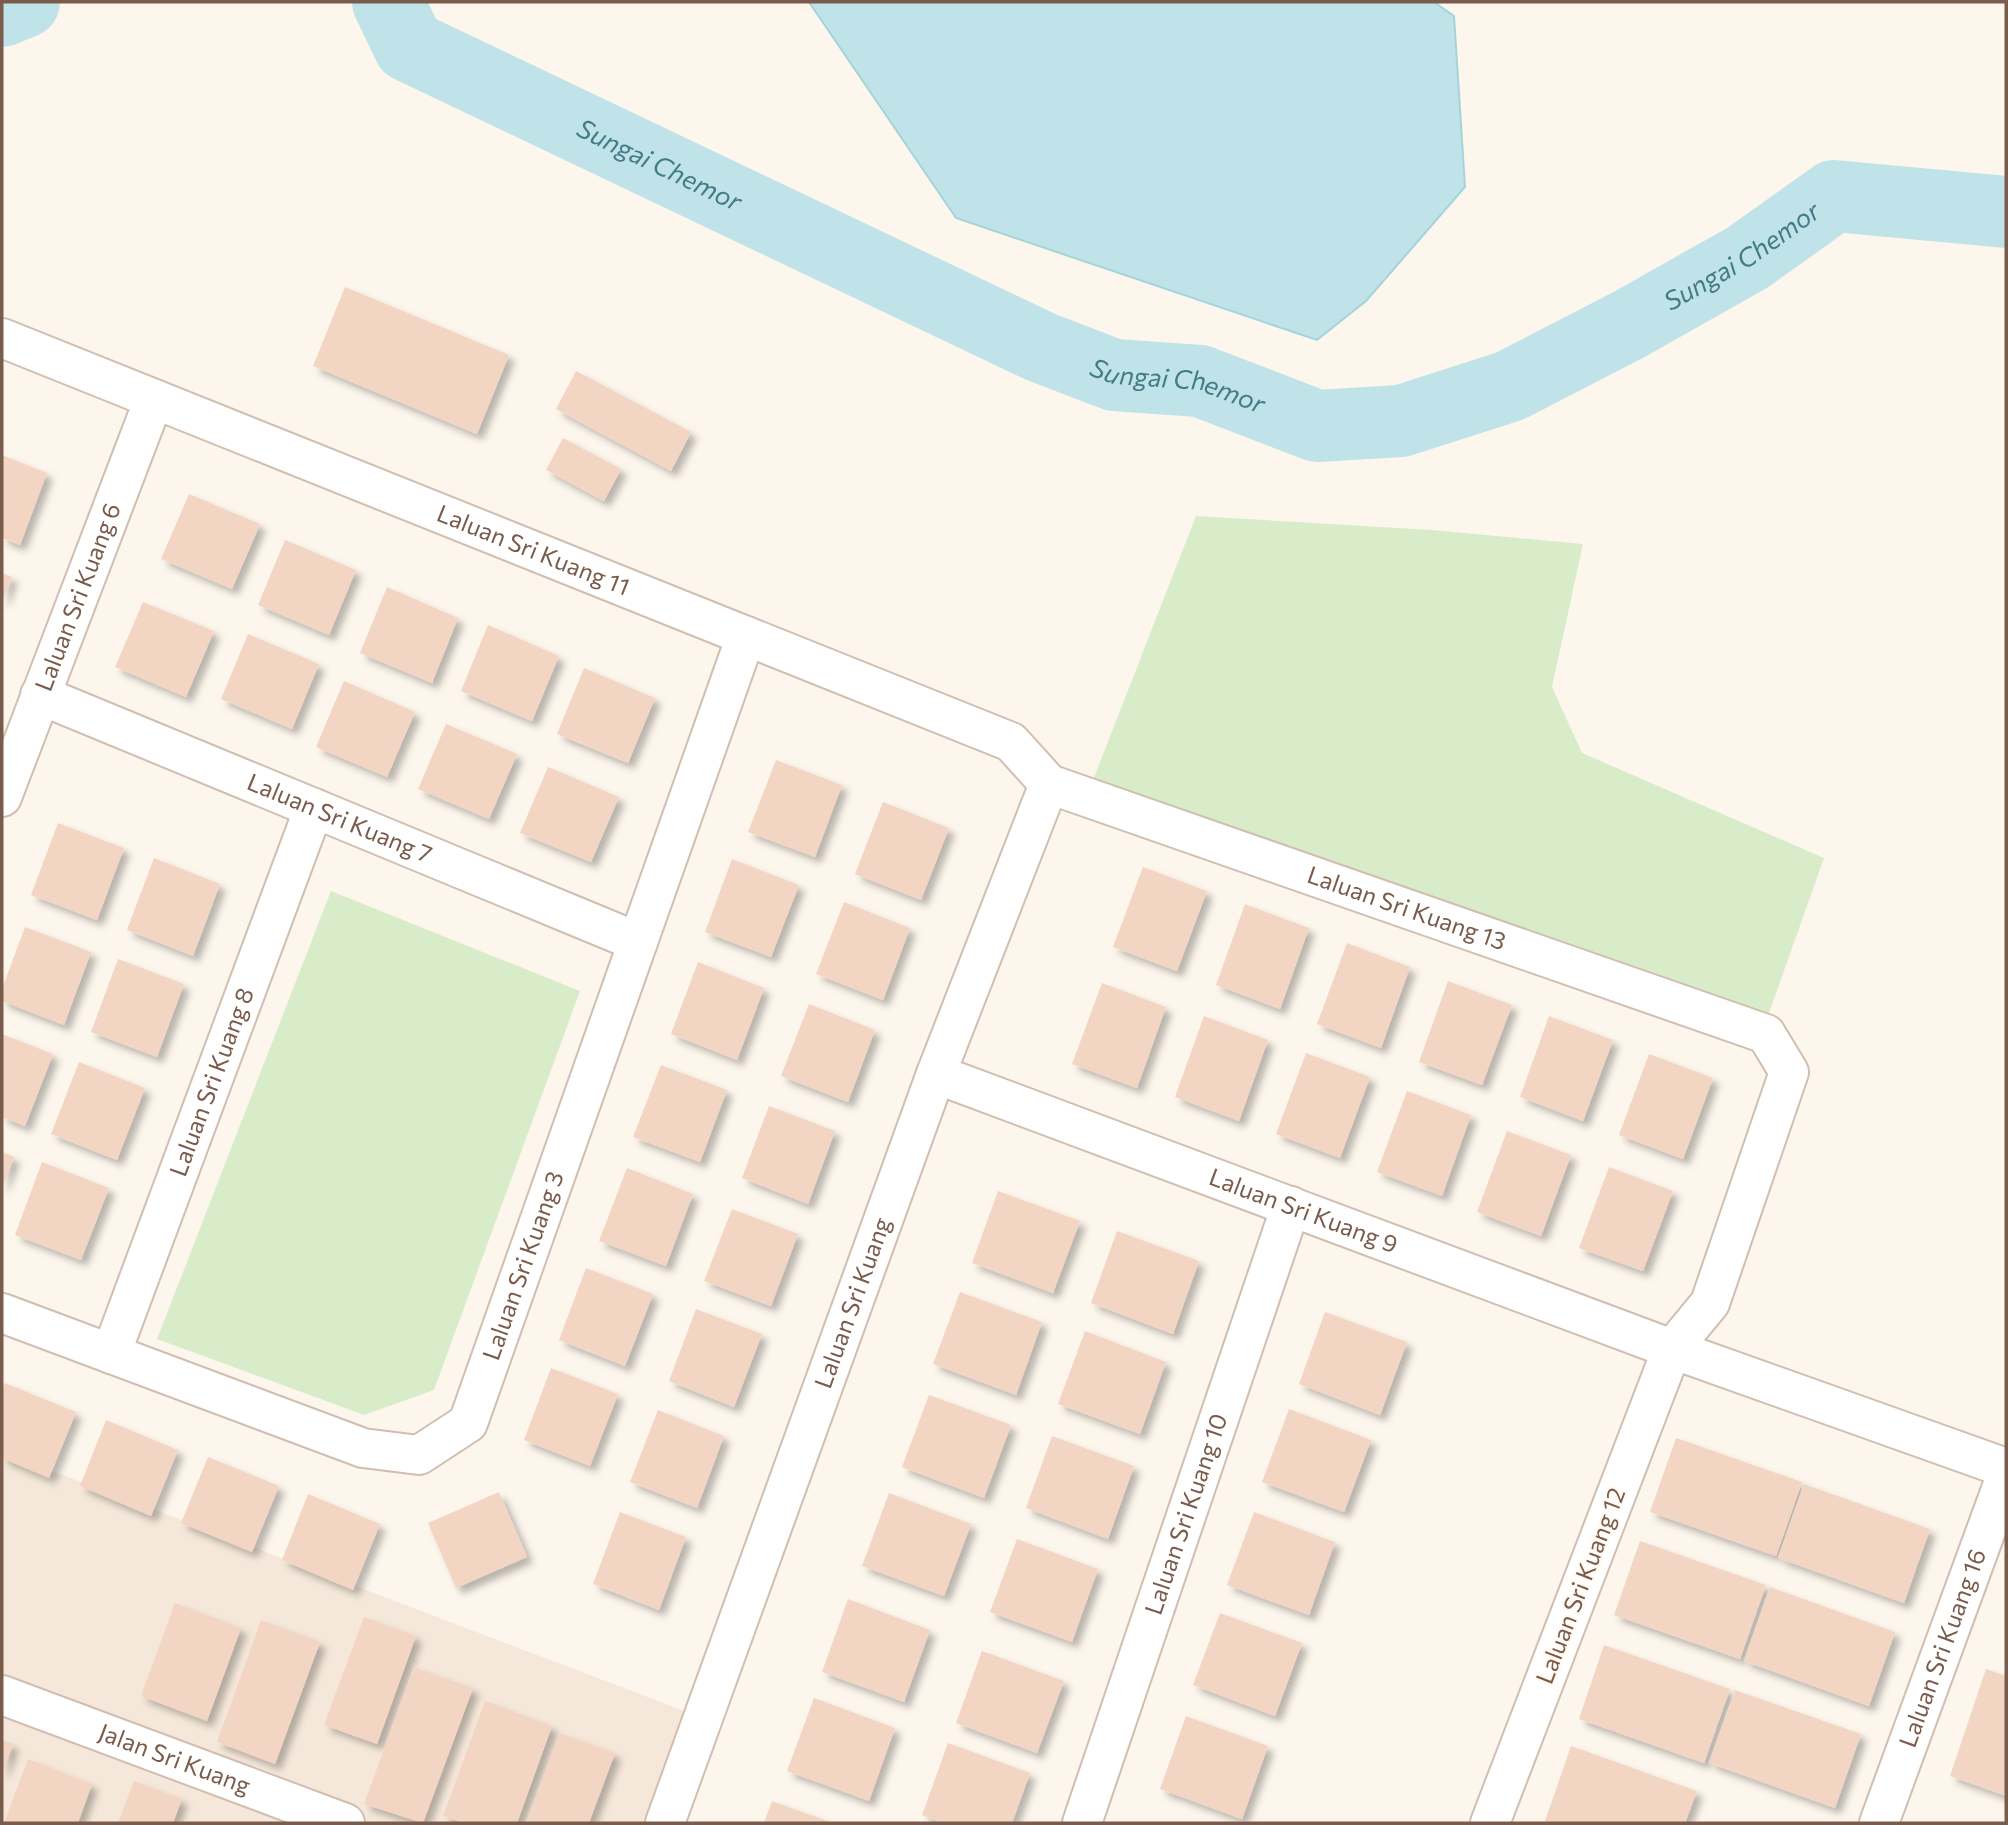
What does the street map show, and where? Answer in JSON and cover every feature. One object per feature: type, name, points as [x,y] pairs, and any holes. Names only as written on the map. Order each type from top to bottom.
[{"type":"street","name":"Laluan Sri Kuang 11","points":[[2,338],[1011,742],[1049,784]]},
{"type":"street","name":"Laluan Sri Kuang 6","points":[[2,797],[153,399]]},
{"type":"street","name":"Laluan Sri Kuang 3","points":[[2,1313],[363,1448],[419,1455],[468,1423],[746,636]]},
{"type":"street","name":"Laluan Sri Kuang 7","points":[[40,695],[638,942]]},
{"type":"street","name":"Laluan Sri Kuang 13","points":[[1049,784],[1766,1034]]},
{"type":"street","name":"Laluan Sri Kuang","points":[[664,1823],[936,1074],[1049,784]]},
{"type":"street","name":"Laluan Sri Kuang 8","points":[[111,1354],[314,808]]},
{"type":"street","name":"Laluan Sri Kuang 12","points":[[1490,1823],[1672,1349],[1710,1303],[1789,1072],[1766,1034]]},
{"type":"street","name":"Laluan Sri Kuang 9","points":[[936,1074],[1672,1349],[2006,1468]]},
{"type":"street","name":"Laluan Sri Kuang 10","points":[[1082,1823],[1291,1206]]},
{"type":"street","name":"Laluan Sri Kuang 16","points":[[1878,1823],[2006,1476]]},
{"type":"street","name":"Jalan Sri Kuang","points":[[2,1696],[345,1823]]},
{"type":"shaded area","points":[[2,1452],[719,1724],[684,1823],[2,1823]]},
{"type":"green space","points":[[1196,516],[1432,530],[1583,544],[1552,687],[1582,753],[1824,858],[1764,1027],[1088,793]]},
{"type":"green space","points":[[331,891],[580,991],[434,1390],[364,1415],[157,1339]]},
{"type":"water","points":[[809,2],[1434,2],[1454,16],[1465,187],[1366,301],[1317,340],[956,218]]},
{"type":"building","points":[[345,287],[509,355],[477,434],[313,366]]},
{"type":"building","points":[[576,371],[691,432],[671,471],[556,409]]},
{"type":"building","points":[[563,438],[621,469],[604,501],[546,470]]},
{"type":"building","points":[[2,455],[47,473],[20,545],[2,538]]},
{"type":"building","points":[[189,494],[260,524],[232,589],[161,559]]},
{"type":"building","points":[[285,540],[356,570],[329,635],[258,605]]},
{"type":"building","points":[[2,573],[12,577],[2,603]]},
{"type":"building","points":[[387,587],[458,618],[432,683],[360,653]]},
{"type":"building","points":[[143,602],[214,631],[186,697],[115,667]]},
{"type":"building","points":[[488,625],[559,656],[532,721],[461,691]]},
{"type":"building","points":[[248,634],[319,664],[292,729],[221,699]]},
{"type":"building","points":[[584,668],[655,698],[628,763],[557,734]]},
{"type":"building","points":[[344,681],[415,712],[387,777],[316,747]]},
{"type":"building","points":[[446,724],[517,754],[489,819],[418,789]]},
{"type":"building","points":[[776,760],[842,785],[815,857],[748,832]]},
{"type":"building","points":[[548,767],[619,797],[591,862],[520,833]]},
{"type":"building","points":[[883,802],[949,828],[921,900],[855,874]]},
{"type":"building","points":[[58,823],[124,848],[97,920],[31,895]]},
{"type":"building","points":[[154,858],[220,884],[193,956],[127,930]]},
{"type":"building","points":[[732,859],[799,885],[771,957],[705,932]]},
{"type":"building","points":[[1143,867],[1207,891],[1177,971],[1113,947]]},
{"type":"building","points":[[844,902],[910,928],[883,1000],[816,974]]},
{"type":"building","points":[[1245,904],[1309,928],[1280,1009],[1216,985]]},
{"type":"building","points":[[25,927],[91,952],[64,1025],[2,1001],[2,989]]},
{"type":"building","points":[[1347,943],[1410,967],[1381,1048],[1317,1024]]},
{"type":"building","points":[[118,959],[184,984],[157,1057],[91,1032]]},
{"type":"building","points":[[698,962],[764,988],[737,1060],[671,1034]]},
{"type":"building","points":[[1448,981],[1512,1005],[1482,1085],[1419,1062]]},
{"type":"building","points":[[1102,983],[1166,1007],[1137,1088],[1072,1064]]},
{"type":"building","points":[[809,1004],[875,1030],[848,1102],[781,1076]]},
{"type":"building","points":[[1204,1016],[1268,1040],[1239,1121],[1175,1097]]},
{"type":"building","points":[[1549,1016],[1613,1040],[1583,1121],[1520,1097]]},
{"type":"building","points":[[2,1034],[53,1054],[25,1126],[2,1117]]},
{"type":"building","points":[[1306,1053],[1370,1077],[1340,1158],[1276,1134]]},
{"type":"building","points":[[1649,1054],[1713,1078],[1683,1159],[1619,1135]]},
{"type":"building","points":[[79,1062],[145,1088],[117,1160],[51,1134]]},
{"type":"building","points":[[661,1065],[727,1090],[700,1162],[633,1137]]},
{"type":"building","points":[[1407,1091],[1471,1115],[1442,1196],[1377,1172]]},
{"type":"building","points":[[769,1106],[835,1131],[808,1204],[742,1178]]},
{"type":"building","points":[[1507,1131],[1571,1155],[1541,1236],[1477,1212]]},
{"type":"building","points":[[2,1152],[14,1157],[2,1188]]},
{"type":"building","points":[[42,1162],[109,1188],[81,1260],[15,1235]]},
{"type":"building","points":[[1609,1167],[1673,1191],[1643,1271],[1579,1248]]},
{"type":"building","points":[[627,1168],[693,1194],[666,1266],[599,1241]]},
{"type":"building","points":[[998,1191],[1080,1221],[1053,1293],[972,1263]]},
{"type":"building","points":[[732,1209],[798,1234],[771,1306],[704,1281]]},
{"type":"building","points":[[1117,1231],[1199,1261],[1173,1334],[1091,1303]]},
{"type":"building","points":[[586,1268],[653,1294],[625,1366],[559,1340]]},
{"type":"building","points":[[960,1292],[1042,1322],[1016,1395],[933,1364]]},
{"type":"building","points":[[696,1309],[762,1334],[734,1407],[669,1381]]},
{"type":"building","points":[[1325,1312],[1407,1342],[1380,1415],[1299,1384]]},
{"type":"building","points":[[1085,1331],[1166,1362],[1140,1434],[1058,1404]]},
{"type":"building","points":[[551,1368],[618,1394],[590,1466],[524,1440]]},
{"type":"building","points":[[5,1383],[76,1412],[49,1478],[2,1458],[2,1390]]},
{"type":"building","points":[[929,1395],[1011,1425],[984,1498],[902,1467]]},
{"type":"building","points":[[1289,1409],[1371,1440],[1344,1512],[1262,1482]]},
{"type":"building","points":[[658,1410],[724,1436],[697,1508],[630,1482]]},
{"type":"building","points":[[106,1420],[178,1450],[151,1516],[80,1486]]},
{"type":"building","points":[[1052,1436],[1134,1466],[1108,1539],[1026,1508]]},
{"type":"building","points":[[1676,1438],[1802,1482],[1776,1556],[1650,1512]]},
{"type":"building","points":[[208,1457],[279,1486],[252,1552],[181,1523]]},
{"type":"building","points":[[1804,1484],[1930,1529],[1904,1603],[1778,1558]]},
{"type":"building","points":[[499,1492],[527,1557],[456,1588],[428,1523]]},
{"type":"building","points":[[889,1493],[971,1524],[944,1596],[862,1566]]},
{"type":"building","points":[[308,1494],[380,1524],[353,1590],[282,1560]]},
{"type":"building","points":[[620,1512],[686,1537],[659,1610],[593,1584]]},
{"type":"building","points":[[1254,1512],[1335,1542],[1309,1615],[1227,1585]]},
{"type":"building","points":[[1017,1539],[1098,1569],[1072,1642],[990,1612]]},
{"type":"building","points":[[1640,1541],[1766,1585],[1740,1659],[1614,1615]]},
{"type":"building","points":[[1770,1587],[1895,1632],[1869,1706],[1744,1661]]},
{"type":"building","points":[[848,1599],[930,1630],[904,1702],[822,1672]]},
{"type":"building","points":[[175,1603],[241,1628],[207,1721],[141,1696]]},
{"type":"building","points":[[1220,1613],[1302,1643],[1275,1716],[1193,1685]]},
{"type":"building","points":[[364,1617],[416,1636],[377,1744],[324,1725]]},
{"type":"building","points":[[261,1620],[320,1642],[275,1764],[217,1742]]},
{"type":"building","points":[[1604,1645],[1730,1689],[1704,1763],[1579,1719]]},
{"type":"building","points":[[982,1651],[1064,1681],[1037,1753],[956,1723]]},
{"type":"building","points":[[414,1667],[473,1688],[423,1823],[364,1804]]},
{"type":"building","points":[[1986,1669],[2006,1676],[2006,1796],[1950,1776]]},
{"type":"building","points":[[1735,1690],[1861,1734],[1835,1808],[1709,1763]]},
{"type":"building","points":[[814,1698],[895,1728],[869,1801],[787,1771]]},
{"type":"building","points":[[485,1701],[552,1726],[517,1823],[463,1823],[443,1816]]},
{"type":"building","points":[[1186,1716],[1268,1746],[1242,1819],[1160,1789]]},
{"type":"building","points":[[560,1733],[615,1753],[589,1823],[526,1823]]},
{"type":"building","points":[[2,1740],[13,1744],[2,1774]]},
{"type":"building","points":[[948,1743],[1030,1773],[1012,1823],[943,1823],[922,1815]]},
{"type":"building","points":[[1571,1746],[1697,1791],[1685,1823],[1545,1821]]},
{"type":"building","points":[[28,1759],[92,1784],[78,1823],[4,1823]]},
{"type":"building","points":[[134,1781],[182,1799],[173,1823],[118,1823]]},
{"type":"building","points":[[772,1801],[833,1823],[764,1823]]},
{"type":"waterway","name":"Sungai Chemor","points":[[2,11],[24,2]]},
{"type":"waterway","name":"Sungai Chemor","points":[[388,2],[409,46],[1041,347],[1114,375],[1200,381],[1317,426],[1401,421],[1510,386],[1630,324],[1747,258],[1834,196],[2006,212]]}]
